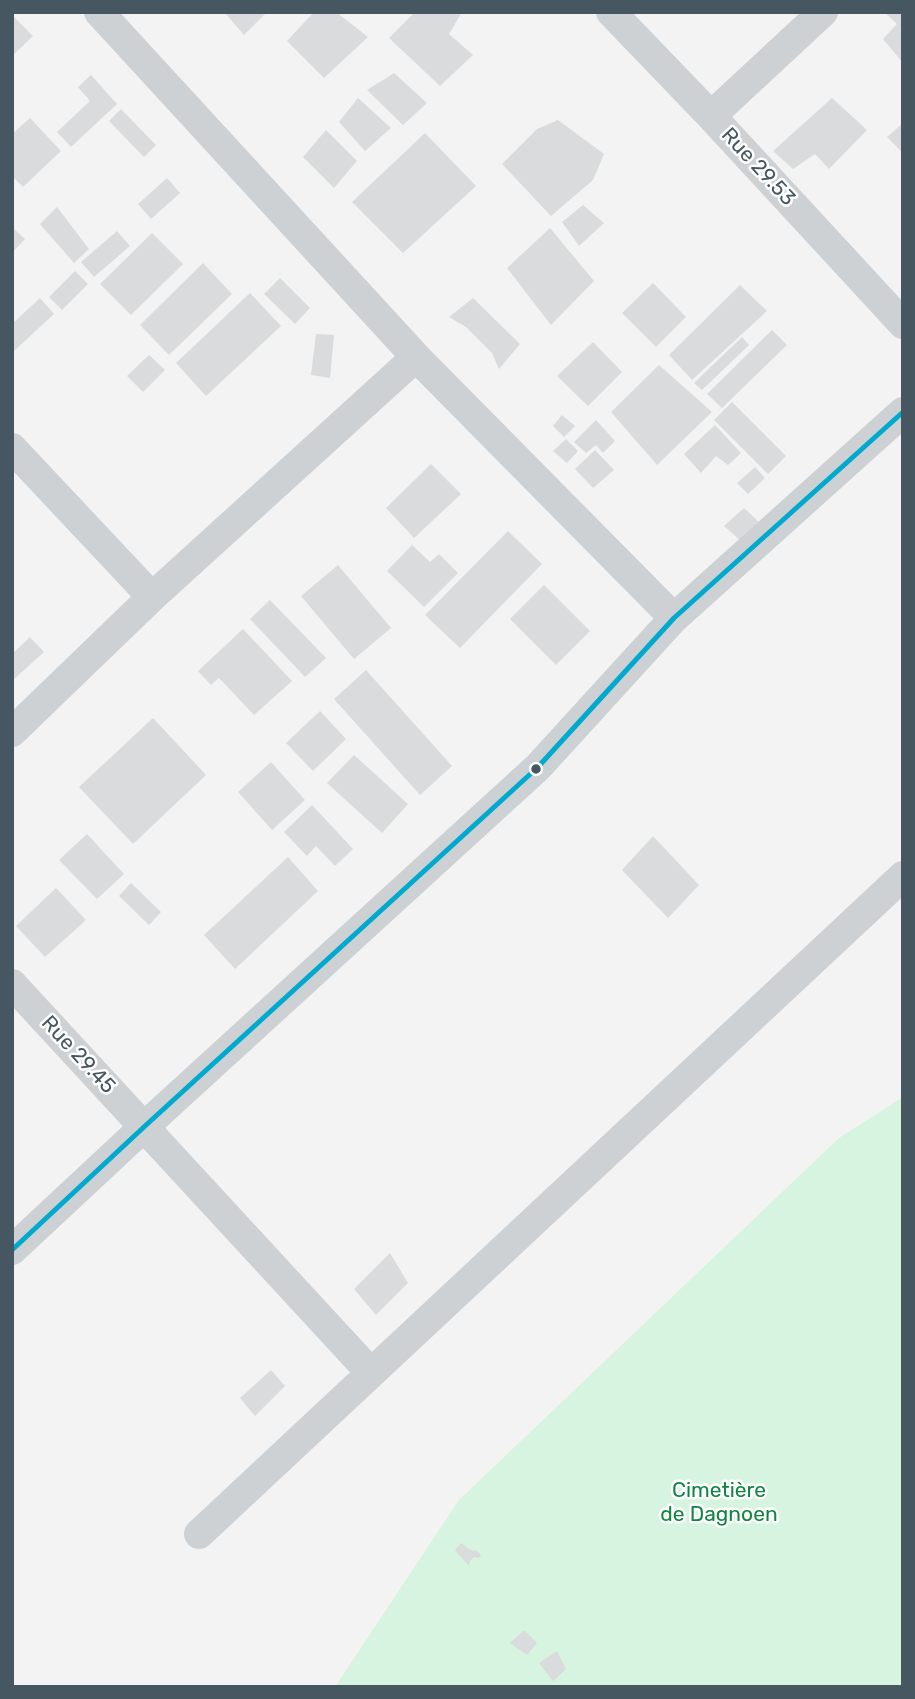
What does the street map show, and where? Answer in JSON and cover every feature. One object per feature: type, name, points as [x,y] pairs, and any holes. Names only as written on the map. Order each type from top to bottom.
[{"type":"street","points":[[99,12],[416,357],[674,618]]},
{"type":"street","name":"Rue 29.53","points":[[611,12],[903,324]]},
{"type":"street","points":[[711,116],[823,12]]},
{"type":"street","points":[[12,732],[152,597],[416,357]]},
{"type":"street","points":[[12,1250],[538,767],[674,618],[903,412]]},
{"type":"street","points":[[12,448],[152,597]]},
{"type":"street","points":[[199,1534],[903,876]]},
{"type":"street","name":"Rue 29.45","points":[[12,984],[371,1373]]},
{"type":"green space","name":"Cimetière de Dagnoen","points":[[903,1097],[903,1687],[335,1687],[459,1500],[839,1138]]},
{"type":"building","points":[[224,12],[267,12],[244,35]]},
{"type":"building","points":[[314,12],[336,12],[368,37],[324,78],[287,41]]},
{"type":"building","points":[[415,12],[462,12],[449,34],[473,55],[440,86],[389,38]]},
{"type":"building","points":[[884,12],[903,12],[903,63],[883,39],[897,24]]},
{"type":"building","points":[[12,15],[33,36],[12,56]]},
{"type":"building","points":[[394,73],[427,103],[403,125],[367,90]]},
{"type":"building","points":[[91,75],[117,104],[71,147],[57,132],[90,101],[78,87]]},
{"type":"building","points":[[358,98],[391,128],[365,151],[339,122]]},
{"type":"building","points":[[832,98],[867,130],[829,169],[815,154],[793,169],[773,151]]},
{"type":"building","points":[[121,109],[156,145],[144,157],[109,121]]},
{"type":"building","points":[[30,118],[61,151],[23,187],[12,176],[12,134]]},
{"type":"building","points":[[558,120],[604,154],[593,180],[551,216],[502,164],[537,129]]},
{"type":"building","points":[[903,123],[903,153],[887,137]]},
{"type":"building","points":[[326,130],[357,161],[334,188],[303,157]]},
{"type":"building","points":[[425,133],[476,186],[403,253],[352,202]]},
{"type":"building","points":[[167,178],[180,193],[151,219],[138,204]]},
{"type":"building","points":[[583,205],[604,223],[579,246],[562,222]]},
{"type":"building","points":[[57,207],[89,249],[74,263],[40,224]]},
{"type":"building","points":[[12,227],[25,239],[12,253]]},
{"type":"building","points":[[550,228],[594,281],[551,325],[507,268]]},
{"type":"building","points":[[117,231],[130,246],[94,277],[81,262]]},
{"type":"building","points":[[152,233],[183,264],[131,315],[100,284]]},
{"type":"building","points":[[203,263],[232,294],[169,355],[140,325]]},
{"type":"building","points":[[75,271],[88,284],[62,310],[49,297]]},
{"type":"building","points":[[280,278],[310,308],[295,324],[264,294]]},
{"type":"building","points":[[653,283],[686,317],[656,347],[622,313]]},
{"type":"building","points":[[740,285],[767,311],[692,380],[669,355]]},
{"type":"building","points":[[250,293],[281,326],[206,396],[176,363]]},
{"type":"building","points":[[40,298],[54,314],[14,351],[12,324]]},
{"type":"building","points":[[473,298],[520,344],[499,369],[492,353],[466,327],[449,317]]},
{"type":"building","points":[[772,330],[787,345],[722,408],[707,394]]},
{"type":"building","points":[[316,334],[334,335],[330,378],[311,375]]},
{"type":"building","points":[[742,337],[749,345],[702,390],[694,383]]},
{"type":"building","points":[[593,342],[622,372],[588,406],[557,376]]},
{"type":"building","points":[[149,355],[165,370],[143,392],[127,376]]},
{"type":"building","points":[[659,365],[712,412],[657,465],[611,412]]},
{"type":"building","points":[[732,402],[786,456],[768,474],[714,420]]},
{"type":"building","points":[[562,415],[575,426],[564,437],[553,426]]},
{"type":"building","points":[[596,420],[615,441],[603,453],[596,445],[586,453],[574,442]]},
{"type":"building","points":[[715,425],[741,453],[728,465],[716,456],[701,473],[684,454]]},
{"type":"building","points":[[566,439],[578,451],[567,463],[553,451]]},
{"type":"building","points":[[595,450],[614,470],[593,488],[575,469]]},
{"type":"building","points":[[431,464],[461,494],[414,538],[386,508]]},
{"type":"building","points":[[755,467],[765,478],[748,494],[737,483]]},
{"type":"building","points":[[744,508],[760,523],[742,542],[724,526]]},
{"type":"building","points":[[508,531],[542,564],[460,648],[425,615]]},
{"type":"building","points":[[412,545],[430,562],[439,554],[458,573],[424,607],[387,571]]},
{"type":"building","points":[[338,565],[391,628],[354,659],[301,596]]},
{"type":"building","points":[[544,585],[590,631],[556,665],[510,619]]},
{"type":"building","points":[[270,600],[326,658],[305,677],[250,619]]},
{"type":"building","points":[[243,629],[292,681],[254,715],[219,678],[211,685],[198,671]]},
{"type":"building","points":[[30,637],[44,652],[12,681],[12,654]]},
{"type":"building","points":[[366,670],[452,766],[420,795],[334,699]]},
{"type":"building","points":[[320,711],[346,739],[313,771],[286,743]]},
{"type":"building","points":[[153,718],[206,775],[133,844],[79,787]]},
{"type":"building","points":[[354,755],[408,804],[382,833],[327,783]]},
{"type":"building","points":[[271,762],[305,800],[272,830],[238,792]]},
{"type":"building","points":[[312,805],[353,849],[335,866],[316,846],[307,856],[284,832]]},
{"type":"building","points":[[87,834],[124,874],[97,899],[59,860]]},
{"type":"building","points":[[653,836],[699,885],[668,918],[622,870]]},
{"type":"building","points":[[288,857],[318,891],[235,969],[204,935]]},
{"type":"building","points":[[131,883],[161,912],[149,925],[119,896]]},
{"type":"building","points":[[56,888],[86,920],[45,957],[16,926]]},
{"type":"building","points":[[390,1253],[408,1283],[376,1315],[354,1289]]},
{"type":"building","points":[[271,1370],[285,1386],[255,1416],[240,1398]]},
{"type":"building","points":[[461,1543],[470,1550],[478,1551],[481,1556],[474,1557],[469,1566],[455,1550]]},
{"type":"building","points":[[524,1630],[537,1643],[527,1655],[510,1643]]},
{"type":"building","points":[[557,1651],[566,1669],[553,1681],[539,1663]]},
{"type":"transit line","points":[[12,1250],[538,767],[674,618],[903,412]]}]
